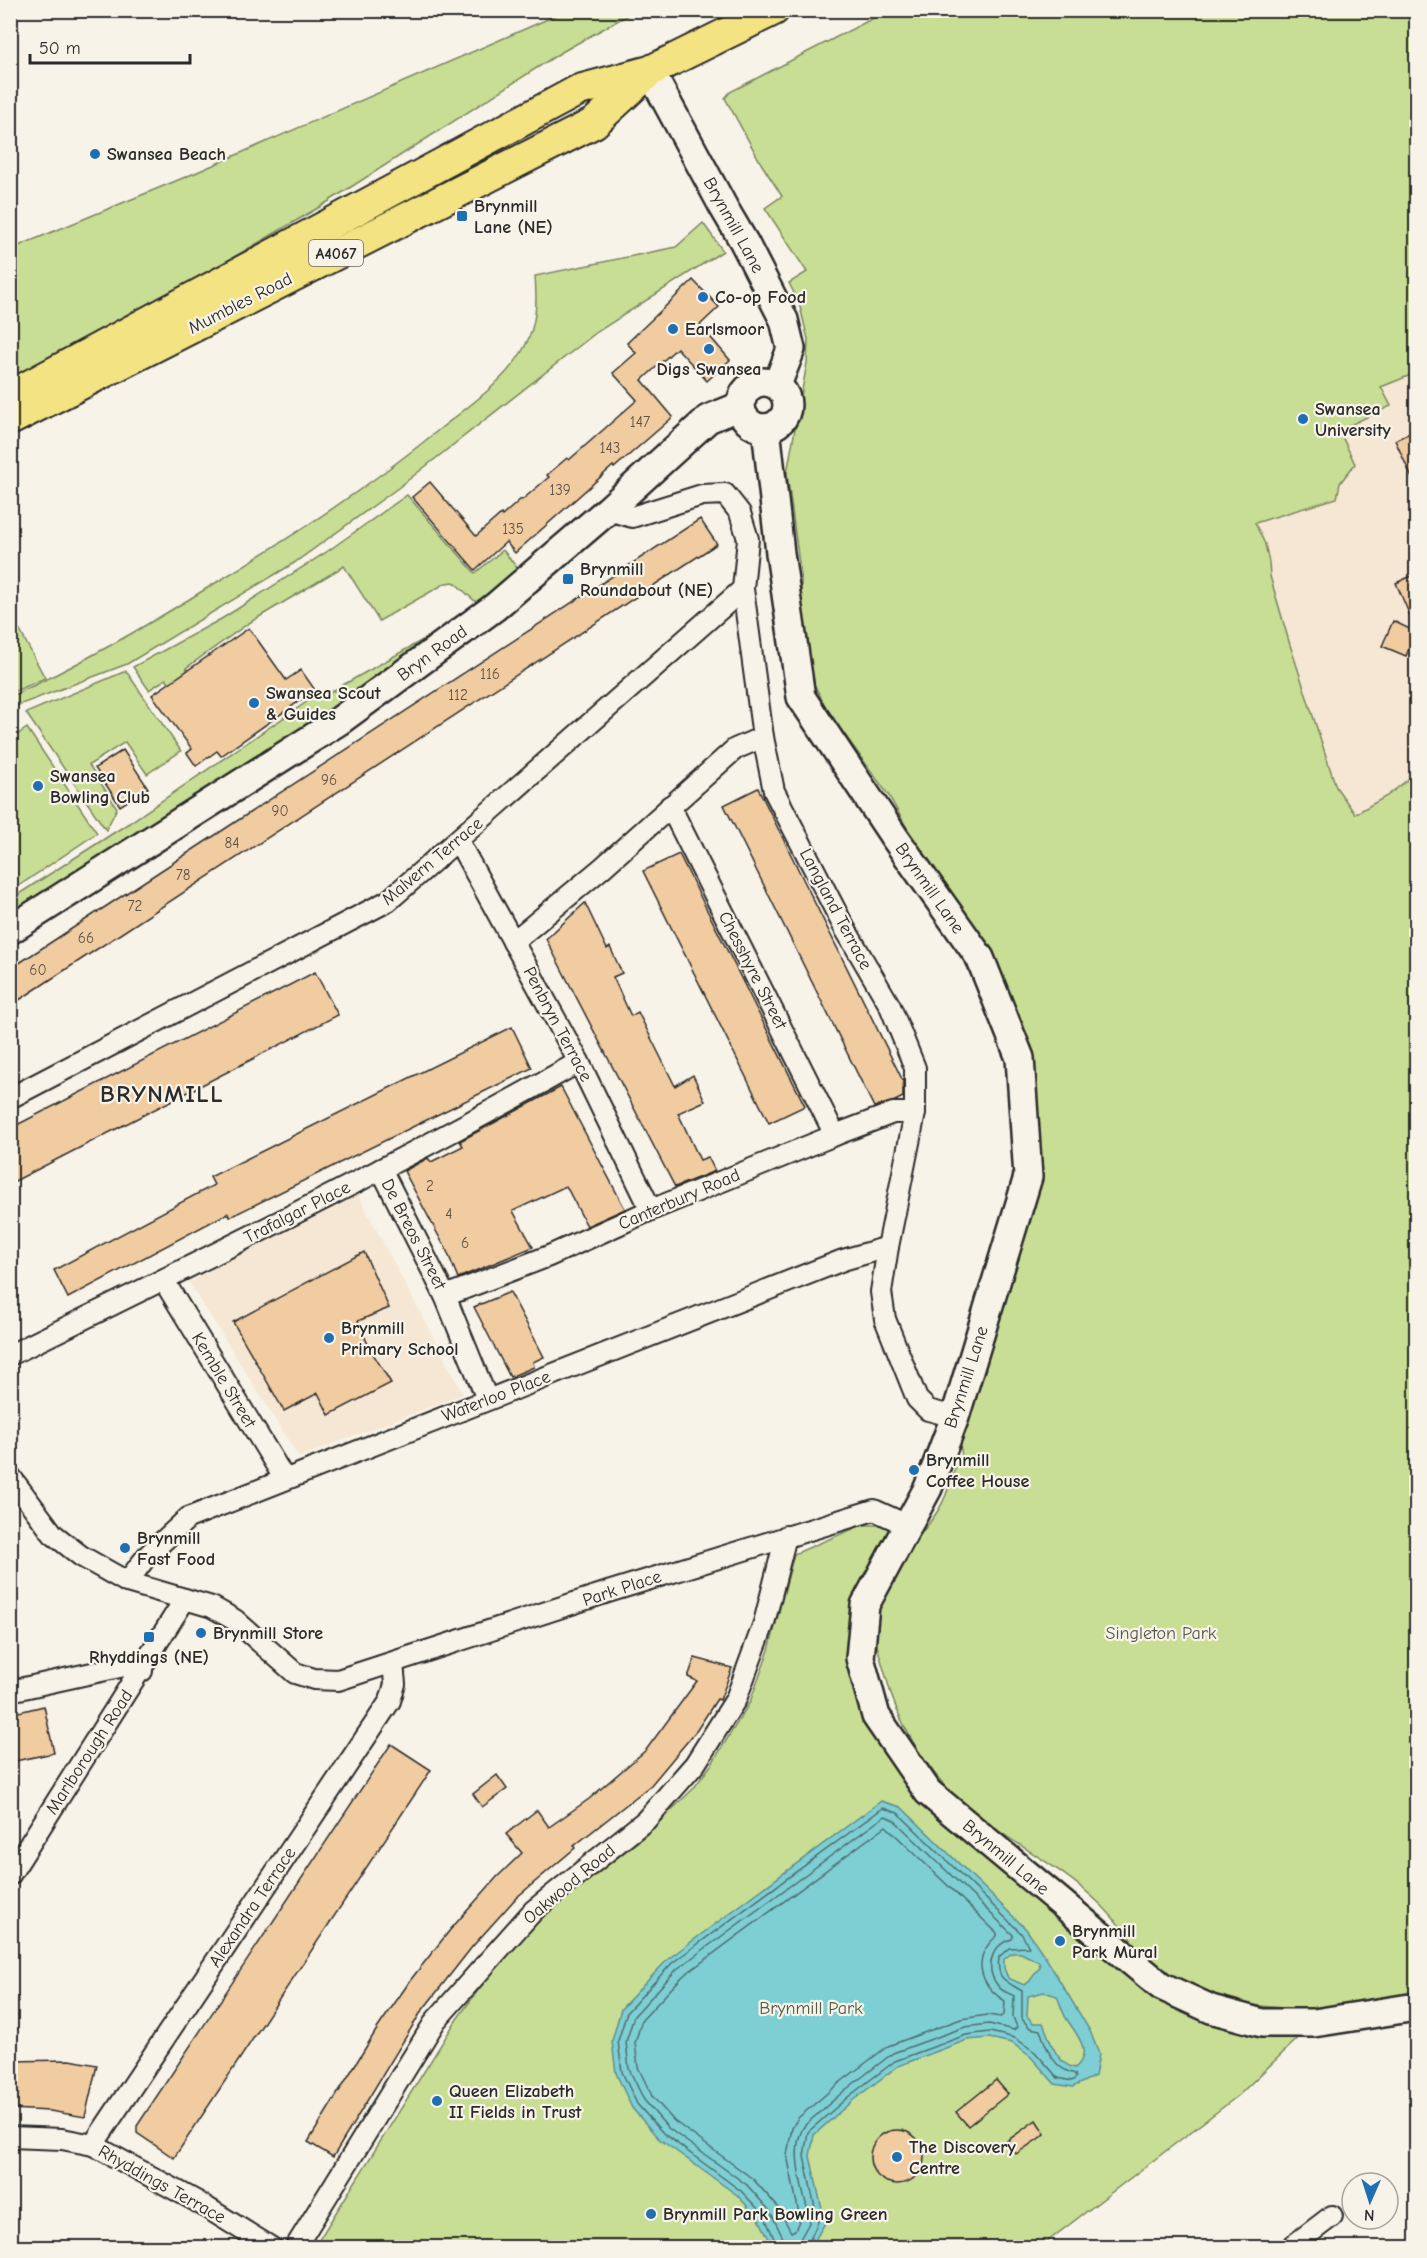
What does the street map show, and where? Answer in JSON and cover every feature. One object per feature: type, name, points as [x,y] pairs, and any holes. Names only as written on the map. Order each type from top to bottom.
[{"type":"main road","name":"Mumbles Road","points":[[10,396],[579,90],[650,71],[774,10]]},
{"type":"main road","name":"Mumbles Road","points":[[10,420],[594,123],[650,71]]},
{"type":"street","name":"Brynmill Lane","points":[[650,71],[784,320],[791,349],[777,385]]},
{"type":"street","points":[[765,381],[777,385],[785,394],[787,405],[784,416],[777,424],[766,428],[754,426],[745,418],[740,406],[743,394],[752,384],[765,381]]},
{"type":"street","name":"Bryn Road","points":[[10,930],[339,721],[495,607],[608,510],[708,419],[740,406]]},
{"type":"street","name":"Brynmill Lane","points":[[766,428],[780,553],[801,697],[895,838],[980,958],[1020,1058],[1028,1177],[955,1417],[928,1488],[865,1605],[860,1658],[876,1716],[928,1792],[1161,1986],[1211,2009],[1262,2023],[1314,2023],[1416,2007]]},
{"type":"street","name":"Langland Terrace","points":[[608,510],[632,517],[702,495],[725,494],[740,513],[748,539],[743,589],[763,737],[774,792],[844,927],[890,1006],[915,1068],[915,1113],[881,1292],[885,1319],[917,1399],[928,1410],[955,1417]]},
{"type":"street","name":"Malvern Terrace","points":[[10,1098],[388,902],[743,589]]},
{"type":"street","points":[[513,942],[602,868],[735,749],[763,737]]},
{"type":"street","name":"Chesshyre Street","points":[[670,806],[835,1135]]},
{"type":"street","name":"Penbryn Terrace","points":[[458,841],[579,1062],[651,1210]]},
{"type":"street","name":"Trafalgar Place","points":[[10,1355],[164,1281],[480,1118],[579,1062]]},
{"type":"street","name":"Canterbury Road","points":[[445,1296],[549,1256],[651,1210],[835,1135],[893,1113],[915,1113]]},
{"type":"street","name":"De Breos Street","points":[[381,1169],[445,1296],[488,1399]]},
{"type":"street","name":"Waterloo Place","points":[[127,1582],[147,1556],[188,1518],[284,1478],[843,1260],[888,1247]]},
{"type":"street","name":"Kemble Street","points":[[164,1281],[284,1478]]},
{"type":"street","points":[[10,1476],[53,1534],[81,1556],[127,1582],[185,1599]]},
{"type":"street","name":"Park Place","points":[[185,1599],[212,1607],[236,1620],[295,1673],[314,1679],[338,1680],[608,1592],[874,1510],[907,1525]]},
{"type":"street","name":"Oakwood Road","points":[[295,2247],[436,2020],[534,1910],[646,1820],[695,1764],[736,1699],[764,1623],[786,1536]]},
{"type":"street","name":"Marlborough Road","points":[[10,1875],[185,1599]]},
{"type":"street","name":"Alexandra Terrace","points":[[93,2145],[390,1701],[395,1684],[393,1663]]},
{"type":"street","points":[[10,1691],[124,1666],[141,1671]]},
{"type":"street","name":"Rhyddings Terrace","points":[[10,2137],[62,2139],[93,2145],[196,2201],[272,2247]]},
{"type":"street","points":[[1290,2247],[1332,2216]]},
{"type":"shaded area","points":[[1416,11],[1416,773],[1387,796],[1355,814],[1336,787],[1290,645],[1270,576],[1269,562],[1256,525],[1237,499]]},
{"type":"shaded area","name":"Brynmill Primary School","points":[[356,1191],[463,1394],[299,1457],[189,1282]]},
{"type":"green space","points":[[566,11],[635,11],[560,53],[323,205],[136,314],[11,378],[11,249],[195,173]]},
{"type":"green space","name":"Singleton Park","points":[[887,11],[1416,11],[1416,373],[1381,387],[1391,406],[1339,430],[1355,464],[1340,483],[1337,498],[1255,523],[1265,544],[1270,576],[1290,645],[1336,787],[1355,814],[1387,796],[1416,773],[1416,1997],[1335,2007],[1274,2007],[1248,2004],[1202,1993],[1174,1981],[1150,1962],[1086,1891],[984,1821],[951,1793],[912,1740],[893,1700],[879,1652],[875,1622],[882,1592],[890,1577],[939,1509],[961,1459],[959,1444],[980,1345],[1004,1298],[1024,1238],[1036,1173],[1038,1116],[1034,1079],[921,853],[889,796],[827,710],[808,672],[802,643],[801,578],[787,473],[807,363],[808,339],[799,303],[789,283],[807,272],[765,208],[782,196],[725,98],[730,92]]},
{"type":"green space","points":[[703,223],[723,251],[597,332],[398,488],[294,563],[127,664],[11,708],[11,696],[64,671],[141,628],[304,528],[414,450],[475,401],[509,370],[529,338],[535,312],[535,276],[676,247]]},
{"type":"green space","points":[[407,495],[475,573],[503,550],[518,569],[478,604],[454,582],[446,583],[379,621],[344,566],[249,623],[186,668],[219,716],[202,727],[166,679],[149,690],[133,667],[223,618],[325,553]]},
{"type":"green space","points":[[10,612],[45,678],[11,693],[10,693]]},
{"type":"green space","points":[[451,624],[337,713],[11,920],[11,899],[129,823],[317,695],[320,698]]},
{"type":"green space","points":[[126,671],[181,751],[147,774],[125,742],[89,765],[117,808],[106,830],[26,713]]},
{"type":"green space","name":"Swansea Bowling Club","points":[[27,728],[97,833],[11,891],[11,739]]},
{"type":"green space","name":"Brynmill Park","points":[[862,1525],[907,1525],[860,1658],[928,1792],[1161,1986],[1314,2023],[1239,2095],[1040,2247],[318,2248],[320,2238],[457,2019],[496,1966],[543,1917],[646,1835],[693,1789],[711,1765],[750,1702],[769,1650],[794,1554]]},
{"type":"water","points":[[881,1801],[901,1807],[1026,1929],[1090,2031],[1099,2054],[1095,2076],[1073,2087],[1055,2084],[1031,2057],[1012,2043],[989,2038],[967,2040],[898,2066],[852,2101],[814,2135],[810,2156],[825,2223],[811,2247],[773,2247],[759,2219],[737,2195],[658,2138],[632,2108],[616,2073],[612,2041],[621,2009],[668,1959]],"holes":[[[1012,1953],[1021,1953],[1039,1962],[1040,1967],[1024,1985],[1008,1978],[1004,1968],[1004,1959]],[[1044,1992],[1057,1996],[1081,2043],[1083,2055],[1075,2068],[1068,2066],[1058,2056],[1043,2023],[1033,2023],[1027,2016],[1028,1996]]]},
{"type":"building","points":[[693,280],[719,307],[700,325],[730,360],[707,381],[677,348],[642,380],[673,417],[614,468],[613,466],[515,553],[506,542],[475,570],[412,497],[430,482],[476,536],[501,514],[502,516],[637,400],[613,373],[636,353],[627,343]]},
{"type":"building","points":[[1416,430],[1416,487],[1395,440]]},
{"type":"building","points":[[700,519],[717,544],[10,1006],[10,969]]},
{"type":"building","points":[[1416,574],[1416,630],[1396,583]]},
{"type":"building","points":[[1393,621],[1416,632],[1406,656],[1382,646]]},
{"type":"building","name":"Swansea Scout & Guides","points":[[249,628],[286,680],[301,670],[315,690],[221,756],[217,751],[196,766],[187,753],[192,749],[152,695]]},
{"type":"building","name":"Swansea Bowling Club","points":[[123,750],[148,788],[120,806],[95,768]]},
{"type":"building","points":[[758,788],[903,1081],[903,1097],[895,1101],[874,1107],[724,805]]},
{"type":"building","points":[[679,854],[805,1106],[769,1123],[643,871]]},
{"type":"building","points":[[585,903],[607,949],[610,947],[622,973],[613,977],[631,1016],[638,1012],[675,1086],[693,1075],[705,1101],[678,1113],[700,1160],[708,1157],[715,1171],[675,1187],[546,939]]},
{"type":"building","points":[[315,972],[338,1015],[11,1183],[11,1128]]},
{"type":"building","points":[[512,1027],[532,1068],[230,1217],[228,1213],[68,1298],[54,1270],[214,1185],[210,1177]]},
{"type":"building","points":[[561,1087],[625,1209],[587,1226],[566,1186],[513,1211],[533,1247],[458,1278],[444,1244],[404,1171],[428,1158],[431,1162],[463,1146],[460,1141]]},
{"type":"building","points":[[364,1252],[389,1308],[358,1321],[370,1349],[391,1383],[329,1415],[318,1393],[284,1411],[233,1322]]},
{"type":"building","points":[[510,1292],[544,1357],[533,1362],[534,1367],[510,1377],[474,1307]]},
{"type":"building","points":[[695,1658],[732,1668],[720,1700],[717,1699],[697,1730],[651,1785],[574,1846],[575,1848],[516,1898],[472,1947],[421,2012],[333,2157],[308,2142],[377,2029],[412,1978],[450,1930],[497,1877],[522,1853],[506,1834],[537,1810],[549,1827],[589,1799],[646,1750],[697,1681],[688,1677]]},
{"type":"building","points":[[44,1706],[54,1753],[10,1762],[10,1714]]},
{"type":"building","points":[[391,1744],[431,1770],[174,2158],[137,2133],[137,2126]]},
{"type":"building","points":[[497,1775],[507,1789],[482,1807],[473,1794]]},
{"type":"building","points":[[70,2060],[97,2065],[85,2117],[50,2111],[10,2109],[10,2061]]},
{"type":"building","points":[[996,2080],[1008,2094],[968,2126],[956,2112]]},
{"type":"building","points":[[1036,2120],[1045,2134],[1016,2154],[1007,2141]]},
{"type":"building","name":"The Discovery Centre","points":[[897,2130],[907,2132],[916,2138],[922,2147],[924,2157],[922,2167],[916,2176],[907,2182],[897,2184],[887,2182],[878,2176],[872,2167],[870,2157],[872,2147],[878,2138],[887,2132]]},
{"type":"place","name":"Swansea Beach","points":[[95,154]]},
{"type":"place","name":"Brynmill Lane (NE)","points":[[462,216]]},
{"type":"place","name":"Co-op Food","points":[[703,297]]},
{"type":"place","name":"Earlsmoor","points":[[673,329]]},
{"type":"place","name":"Digs Swansea","points":[[709,349]]},
{"type":"place","name":"Swansea University","points":[[1303,419]]},
{"type":"place","name":"Brynmill Roundabout (NE)","points":[[568,579]]},
{"type":"place","name":"Swansea Scout & Guides","points":[[254,703]]},
{"type":"place","name":"Swansea Bowling Club","points":[[38,786]]},
{"type":"place","name":"Brynmill Primary School","points":[[329,1338]]},
{"type":"place","name":"Brynmill Coffee House","points":[[914,1470]]},
{"type":"place","name":"Brynmill Fast Food","points":[[125,1548]]},
{"type":"place","name":"Brynmill Store","points":[[201,1633]]},
{"type":"place","name":"Rhyddings (NE)","points":[[149,1637]]},
{"type":"place","name":"Brynmill Park Mural","points":[[1060,1941]]},
{"type":"place","name":"Queen Elizabeth II Fields in Trust","points":[[437,2101]]},
{"type":"place","name":"The Discovery Centre","points":[[897,2157]]},
{"type":"place","name":"Brynmill Park Bowling Green","points":[[651,2214]]},
{"type":"district","name":"BRYNMILL","points":[[162,1094]]}]
